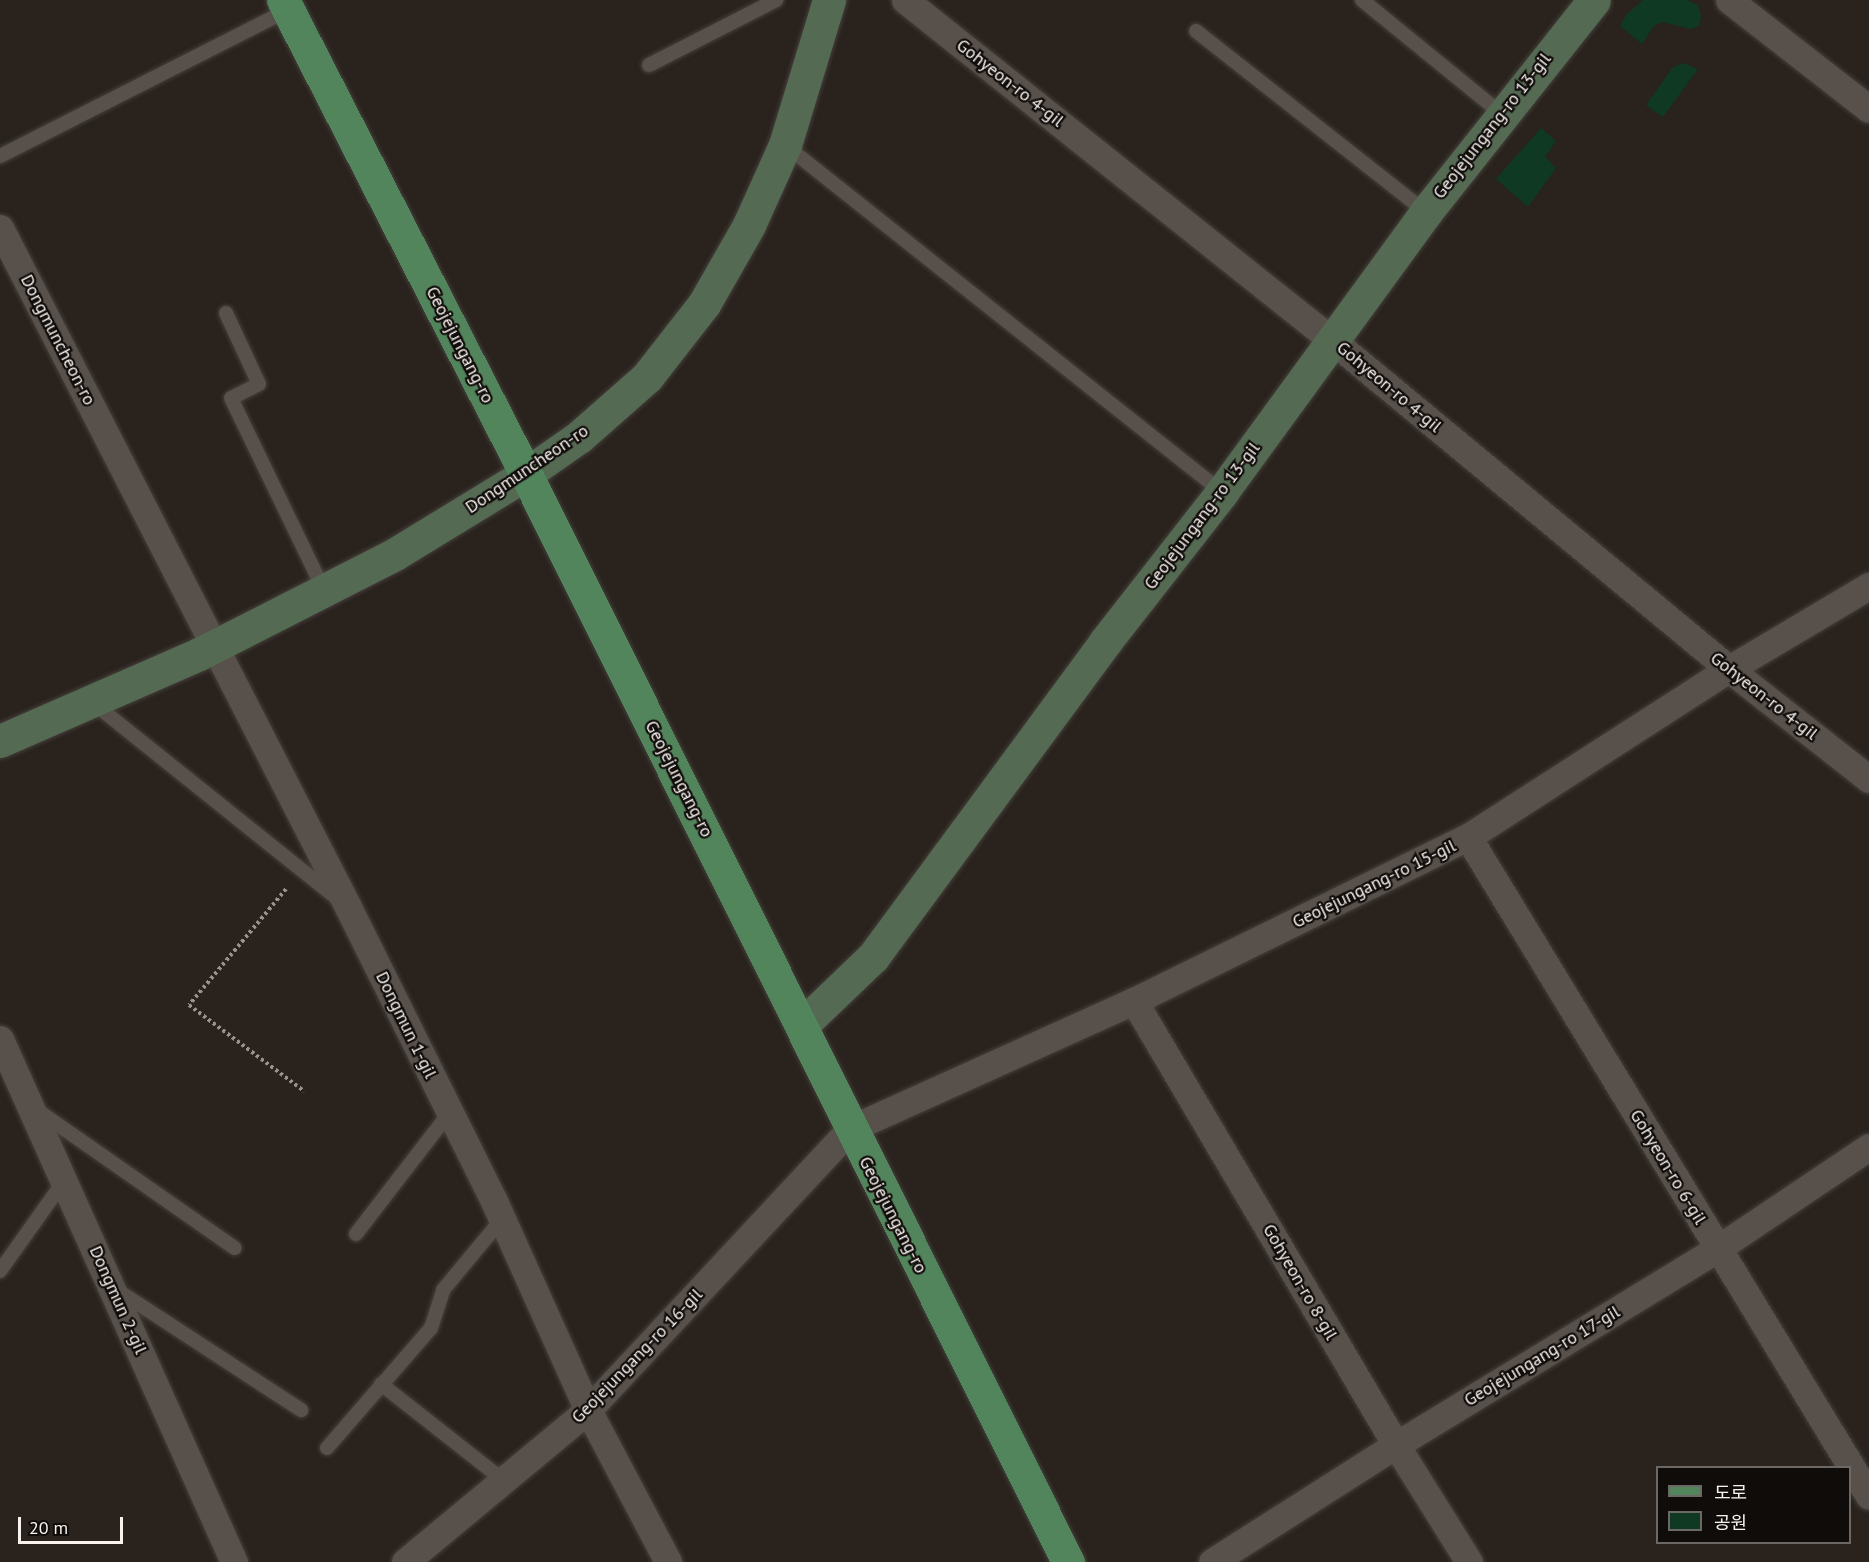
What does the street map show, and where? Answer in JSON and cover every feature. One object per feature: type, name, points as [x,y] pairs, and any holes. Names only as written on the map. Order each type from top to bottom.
[{"type":"main road","name":"Geojejungang-ro","points":[[285,5],[526,474],[802,1025],[850,1129],[1068,1562]]},
{"type":"street","name":"Dongmuncheon-ro","points":[[0,741],[215,645],[395,554],[526,474],[579,437],[647,377],[704,304],[749,225],[785,145],[829,0]]},
{"type":"street","name":"Gohyeon-ro 4-gil","points":[[905,0],[1333,341],[1729,669],[1869,778]]},
{"type":"street","name":"Geojejungang-ro 13-gil","points":[[802,1025],[873,957],[1106,642],[1222,492],[1426,212],[1594,0]]},
{"type":"street","points":[[1729,0],[1869,109]]},
{"type":"street","name":"Dongmuncheon-ro","points":[[0,228],[215,645]]},
{"type":"street","name":"Geojejungang-ro 15-gil","points":[[850,1129],[1134,1001],[1468,837],[1729,669],[1869,586]]},
{"type":"street","name":"Dongmun 1-gil","points":[[215,645],[450,1112],[502,1219],[588,1410],[668,1562]]},
{"type":"street","name":"Gohyeon-ro 6-gil","points":[[1468,837],[1851,1466]]},
{"type":"street","name":"Gohyeon-ro 8-gil","points":[[1134,1001],[1396,1445],[1469,1562]]},
{"type":"street","name":"Dongmun 2-gil","points":[[2,1052],[29,1104],[234,1562]]},
{"type":"street","name":"Geojejungang-ro 16-gil","points":[[405,1562],[588,1410],[850,1129]]},
{"type":"street","name":"Geojejungang-ro 17-gil","points":[[1212,1562],[1396,1445],[1717,1249],[1869,1147]]},
{"type":"street","name":"Gohyeon-ro 6-gil","points":[[1851,1467],[1869,1496]]},
{"type":"lane","points":[[650,65],[776,0]]},
{"type":"lane","points":[[1362,0],[1502,114]]},
{"type":"lane","points":[[0,156],[285,5]]},
{"type":"lane","points":[[1196,31],[1426,212]]},
{"type":"lane","points":[[785,145],[1222,492]]},
{"type":"lane","points":[[226,313],[259,384],[231,398],[324,590]]},
{"type":"lane","points":[[90,701],[348,907]]},
{"type":"lane","points":[[29,1104],[235,1248]]},
{"type":"lane","points":[[356,1234],[450,1112]]},
{"type":"lane","points":[[0,1271],[64,1181]]},
{"type":"lane","points":[[327,1448],[431,1328],[443,1290],[502,1219]]},
{"type":"lane","points":[[112,1287],[302,1410]]},
{"type":"lane","points":[[381,1384],[503,1480]]},
{"type":"path","points":[[302,870],[189,1005],[304,1091]]},
{"type":"green space","points":[[1643,0],[1686,0],[1698,5],[1701,16],[1699,26],[1691,29],[1662,22],[1654,26],[1642,44],[1620,26],[1626,15]]},
{"type":"green space","points":[[1683,63],[1698,69],[1663,117],[1646,105],[1673,67]]},
{"type":"green space","points":[[1541,128],[1556,141],[1545,157],[1556,168],[1528,207],[1496,179]]}]
